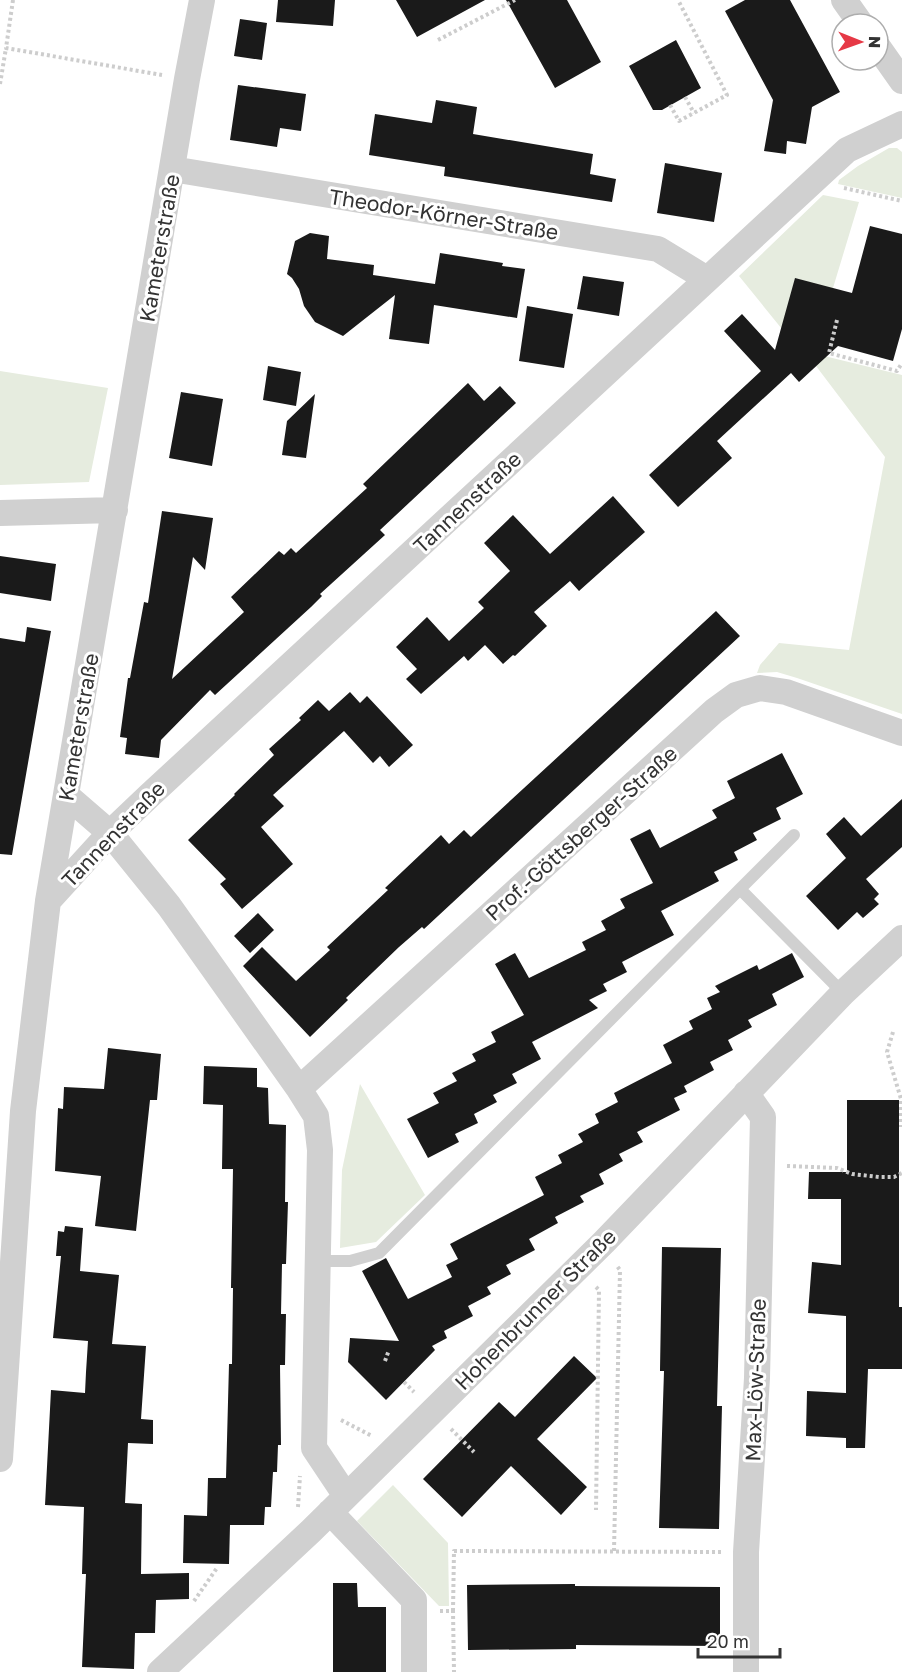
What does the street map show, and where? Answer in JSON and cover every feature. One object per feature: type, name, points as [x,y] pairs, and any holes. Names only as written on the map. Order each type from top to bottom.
[{"type":"street","name":"Kameterstraße","points":[[0,1459],[23,1111],[48,901],[186,79],[202,0]]},
{"type":"street","points":[[890,64],[902,81]]},
{"type":"street","name":"Tannenstraße","points":[[48,901],[110,834],[814,180],[847,150],[902,124]]},
{"type":"street","name":"Theodor-Körner-Straße","points":[[172,170],[658,249],[707,279]]},
{"type":"street","points":[[0,513],[115,510]]},
{"type":"street","name":"Prof.-Göttsberger-Straße","points":[[299,1089],[714,711],[736,695],[760,688],[786,692],[902,733]]},
{"type":"street","points":[[66,795],[110,834],[169,906],[316,1116],[320,1150],[314,1448],[338,1504],[414,1600],[414,1672]]},
{"type":"street","name":"Hohenbrunner Straße","points":[[160,1672],[311,1531],[604,1242],[843,993],[902,938]]},
{"type":"street","name":"Max-Löw-Straße","points":[[746,1093],[763,1117],[757,1378],[746,1552],[746,1672]]},
{"type":"lane","points":[[318,1261],[350,1261],[379,1253],[794,835]]},
{"type":"lane","points":[[740,889],[843,993]]},
{"type":"path","points":[[0,84],[13,0]]},
{"type":"path","points":[[438,40],[515,0]]},
{"type":"path","points":[[670,105],[680,121],[727,95],[678,0]]},
{"type":"path","points":[[6,48],[186,79]]},
{"type":"path","points":[[686,97],[694,113]]},
{"type":"path","points":[[814,180],[902,201]]},
{"type":"path","points":[[837,320],[829,353],[897,371],[902,363]]},
{"type":"path","points":[[893,1032],[887,1052],[901,1099],[901,1127]]},
{"type":"path","points":[[785,1166],[837,1168],[852,1174],[879,1177],[894,1177],[902,1173]]},
{"type":"path","points":[[604,1242],[620,1270],[614,1551]]},
{"type":"path","points":[[596,1510],[599,1308]]},
{"type":"path","points":[[385,1361],[389,1350]]},
{"type":"path","points":[[314,1413],[331,1415],[377,1438],[393,1450]]},
{"type":"path","points":[[311,1531],[298,1514],[300,1477],[314,1448]]},
{"type":"path","points":[[454,1672],[454,1551],[746,1552]]},
{"type":"path","points":[[193,1603],[217,1568]]},
{"type":"path","points":[[415,1611],[453,1611]]},
{"type":"shaded area","points":[[889,148],[897,148],[902,152],[902,198],[838,184],[839,180],[858,166]]},
{"type":"shaded area","points":[[823,195],[859,202],[816,354],[902,375],[902,714],[777,672],[757,673],[760,665],[779,643],[849,650],[885,457],[816,366],[786,334],[739,276]]},
{"type":"shaded area","points":[[0,371],[108,388],[89,482],[0,485]]},
{"type":"shaded area","points":[[360,1084],[425,1195],[376,1242],[340,1248],[342,1170]]},
{"type":"shaded area","points":[[393,1485],[448,1543],[449,1606],[439,1606],[357,1521]]},
{"type":"building","points":[[278,0],[335,0],[333,26],[276,22]]},
{"type":"building","points":[[396,0],[485,0],[417,37]]},
{"type":"building","points":[[506,0],[567,0],[601,62],[555,88]]},
{"type":"building","points":[[745,0],[790,0],[840,92],[812,107],[806,144],[787,141],[786,154],[764,151],[773,100],[725,11]]},
{"type":"building","points":[[240,19],[267,23],[262,60],[234,56]]},
{"type":"building","points":[[676,40],[701,88],[662,110],[653,110],[629,66]]},
{"type":"building","points":[[238,85],[306,94],[301,131],[280,128],[277,147],[230,140]]},
{"type":"building","points":[[436,100],[477,107],[473,134],[593,154],[590,174],[616,179],[612,202],[444,176],[445,167],[369,155],[375,114],[432,123]]},
{"type":"building","points":[[665,163],[722,173],[714,222],[657,213]]},
{"type":"building","points":[[870,226],[902,234],[902,329],[893,361],[838,346],[799,382],[791,373],[717,441],[732,458],[678,507],[649,475],[761,371],[724,331],[742,314],[775,350],[795,278],[852,293]]},
{"type":"building","points":[[310,233],[329,236],[327,259],[374,265],[373,275],[435,284],[440,253],[503,263],[502,266],[525,269],[517,318],[434,305],[429,344],[389,339],[395,295],[343,336],[315,322],[304,306],[299,289],[287,274],[295,241]]},
{"type":"building","points":[[583,276],[624,282],[619,316],[577,309]]},
{"type":"building","points":[[527,306],[573,314],[564,368],[519,361]]},
{"type":"building","points":[[268,366],[301,372],[296,406],[263,400]]},
{"type":"building","points":[[468,383],[484,401],[500,386],[516,403],[380,530],[385,535],[320,594],[322,596],[311,607],[215,695],[210,690],[161,740],[159,758],[125,754],[127,738],[120,737],[128,678],[130,678],[144,602],[148,603],[162,511],[213,518],[205,570],[193,557],[172,679],[244,612],[231,597],[279,551],[284,555],[291,548],[296,553],[367,488],[363,484]]},
{"type":"building","points":[[181,392],[223,399],[212,466],[169,458]]},
{"type":"building","points":[[315,394],[306,458],[282,455],[287,421]]},
{"type":"building","points":[[613,496],[645,532],[579,591],[570,581],[534,612],[547,626],[515,656],[513,655],[503,664],[485,645],[468,661],[464,656],[421,694],[406,679],[417,669],[396,647],[427,617],[449,641],[484,608],[478,602],[510,571],[484,543],[513,515],[550,554]]},
{"type":"building","points":[[0,556],[56,564],[51,601],[0,593]]},
{"type":"building","points":[[716,611],[740,636],[424,929],[422,927],[399,947],[346,998],[348,1000],[310,1037],[243,966],[262,947],[296,981],[330,950],[327,947],[388,890],[385,888],[441,835],[449,844],[464,830],[471,837]]},
{"type":"building","points":[[27,627],[51,631],[12,855],[0,854],[0,638],[25,642]]},
{"type":"building","points":[[350,692],[360,703],[367,696],[413,745],[389,767],[380,756],[373,763],[344,731],[273,795],[284,806],[261,827],[293,864],[242,909],[220,884],[226,879],[188,840],[274,755],[269,749],[301,720],[299,718],[318,700],[329,711]]},
{"type":"building","points":[[782,753],[803,794],[776,808],[781,819],[753,833],[757,840],[734,852],[738,860],[714,872],[719,881],[661,911],[674,935],[622,962],[627,972],[603,984],[607,991],[589,1000],[598,1008],[532,1042],[541,1059],[512,1074],[517,1083],[493,1095],[497,1102],[474,1114],[478,1123],[455,1134],[459,1142],[428,1158],[407,1119],[439,1103],[433,1093],[457,1081],[452,1073],[476,1061],[472,1054],[496,1042],[491,1032],[524,1015],[495,964],[515,953],[529,978],[586,950],[582,942],[606,930],[601,921],[625,908],[620,899],[653,883],[630,839],[650,829],[660,848],[717,818],[712,810],[735,798],[727,781]]},
{"type":"building","points":[[902,799],[902,847],[866,879],[879,894],[874,899],[879,904],[863,918],[857,912],[838,930],[806,896],[846,858],[826,834],[844,817],[861,836]]},
{"type":"building","points":[[258,913],[274,930],[250,953],[234,936]]},
{"type":"building","points":[[792,953],[804,977],[772,994],[777,1005],[748,1020],[752,1027],[728,1040],[733,1050],[710,1062],[714,1070],[684,1086],[687,1092],[674,1098],[680,1110],[637,1132],[643,1142],[619,1154],[623,1161],[599,1174],[604,1184],[580,1196],[584,1202],[555,1217],[558,1223],[529,1239],[535,1250],[506,1265],[511,1274],[487,1287],[491,1294],[468,1306],[473,1316],[444,1331],[447,1338],[432,1346],[435,1350],[386,1400],[348,1362],[350,1338],[399,1341],[362,1271],[386,1258],[408,1299],[452,1277],[446,1265],[458,1259],[450,1244],[544,1195],[535,1177],[562,1163],[558,1155],[583,1142],[578,1134],[599,1123],[595,1114],[618,1102],[614,1093],[672,1063],[663,1045],[693,1029],[689,1021],[712,1009],[707,998],[720,992],[715,986],[757,965],[759,970]]},
{"type":"building","points":[[108,1048],[161,1054],[157,1100],[150,1100],[136,1231],[95,1226],[101,1176],[55,1171],[58,1108],[63,1109],[64,1087],[104,1089]]},
{"type":"building","points":[[204,1066],[257,1068],[257,1087],[268,1088],[269,1124],[286,1125],[285,1202],[288,1202],[286,1264],[282,1264],[281,1314],[286,1314],[285,1365],[280,1365],[281,1445],[278,1445],[277,1472],[273,1472],[271,1507],[265,1507],[264,1525],[230,1525],[229,1564],[183,1563],[184,1515],[207,1516],[208,1478],[226,1478],[229,1364],[232,1364],[233,1169],[222,1169],[223,1105],[203,1104]]},
{"type":"building","points":[[847,1100],[899,1100],[899,1307],[902,1307],[902,1369],[868,1369],[865,1448],[846,1448],[846,1438],[806,1436],[807,1391],[846,1393],[846,1316],[808,1313],[812,1262],[841,1265],[841,1199],[808,1199],[809,1172],[847,1172]]},
{"type":"building","points":[[65,1226],[83,1228],[80,1271],[119,1275],[112,1344],[146,1346],[141,1419],[153,1420],[153,1444],[128,1443],[125,1503],[142,1504],[141,1574],[189,1573],[189,1599],[156,1600],[155,1633],[135,1633],[134,1669],[82,1667],[86,1574],[82,1574],[84,1507],[45,1505],[51,1390],[85,1393],[88,1341],[53,1338],[61,1256],[56,1256],[58,1231],[64,1232]]},
{"type":"building","points":[[662,1247],[721,1248],[717,1406],[722,1406],[719,1529],[659,1528],[664,1371],[660,1371]]},
{"type":"building","points":[[574,1356],[597,1378],[537,1439],[587,1487],[561,1515],[511,1466],[462,1517],[423,1479],[499,1402],[515,1417]]},
{"type":"building","points":[[333,1583],[357,1583],[358,1607],[386,1607],[386,1672],[333,1672]]},
{"type":"building","points":[[575,1584],[575,1586],[720,1587],[720,1646],[576,1645],[576,1649],[468,1650],[467,1585]]}]
